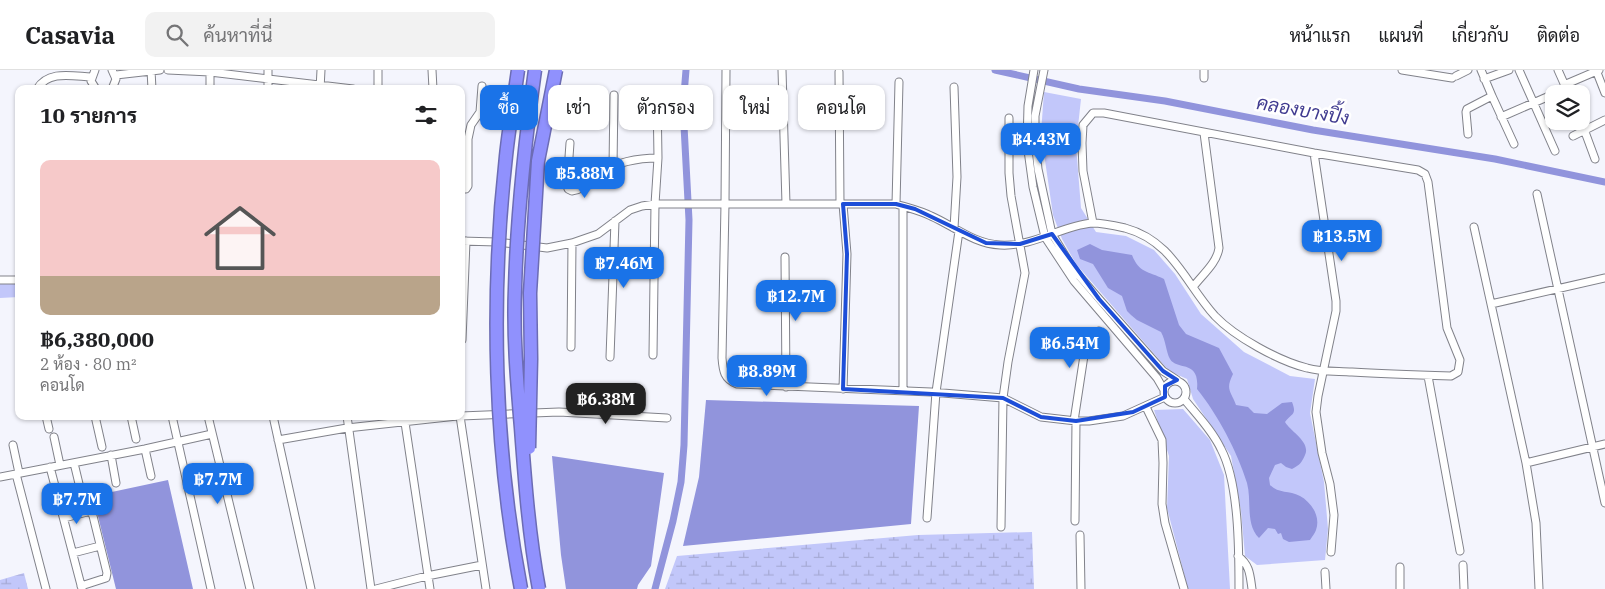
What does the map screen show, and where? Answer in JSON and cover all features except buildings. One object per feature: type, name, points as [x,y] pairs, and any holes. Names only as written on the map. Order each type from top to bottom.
[{"type":"highway","points":[[518,70],[506,155],[502,200],[498,286],[498,354],[499,409],[506,492],[521,589]]},
{"type":"highway","points":[[535,70],[523,155],[515,289],[516,355],[526,489],[539,589]]},
{"type":"highway","points":[[526,489],[529,470],[530,293],[538,161],[556,70]]},
{"type":"street","points":[[152,70],[152,85]]},
{"type":"street","points":[[115,85],[114,73],[160,70]]},
{"type":"street","points":[[168,70],[210,71],[307,85]]},
{"type":"street","points":[[268,70],[268,85]]},
{"type":"street","points":[[320,85],[321,70]]},
{"type":"street","points":[[378,70],[378,85]]},
{"type":"street","points":[[432,70],[433,85]]},
{"type":"street","points":[[726,70],[726,204],[722,358],[725,376],[730,381],[737,384],[936,392],[1003,398],[1041,417],[1089,421],[1123,416],[1146,406],[1165,394],[1168,383],[1177,380]]},
{"type":"street","points":[[782,70],[786,204]]},
{"type":"street","points":[[1034,70],[1027,125],[1027,143],[1033,186],[1044,237],[1074,281],[1158,378],[1165,394],[1175,403],[1184,399]]},
{"type":"street","points":[[1044,70],[1035,116],[1035,138],[1038,169],[1052,234],[1067,260],[1099,299],[1163,371],[1182,383],[1186,389],[1184,399]]},
{"type":"street","points":[[1402,70],[1454,77],[1468,70]]},
{"type":"street","points":[[1480,70],[1514,144]]},
{"type":"street","points":[[1484,79],[1509,70]]},
{"type":"street","points":[[1519,70],[1555,151]]},
{"type":"street","points":[[1558,70],[1564,85]]},
{"type":"street","points":[[1573,85],[1597,70],[1605,93]]},
{"type":"street","points":[[210,71],[210,85]]},
{"type":"street","points":[[838,72],[842,204],[847,254],[843,388]]},
{"type":"street","points":[[40,85],[46,78],[54,76],[93,73]]},
{"type":"street","points":[[899,82],[899,205],[903,391]]},
{"type":"street","points":[[927,518],[936,392],[956,229],[957,177],[954,87]]},
{"type":"street","points":[[613,167],[614,95]]},
{"type":"street","points":[[1468,134],[1467,109],[1492,96]]},
{"type":"street","points":[[1501,117],[1545,97]]},
{"type":"street","points":[[465,189],[468,186],[468,138],[471,125],[480,112]]},
{"type":"street","points":[[465,241],[497,242],[547,248],[572,243],[598,234],[630,210],[655,204],[899,205],[915,209],[970,238],[1000,245],[1020,244],[1093,223],[1125,228],[1152,239],[1170,254],[1216,317],[1252,344],[1295,365],[1308,369],[1428,376],[1450,376],[1458,372],[1460,360],[1447,328],[1428,182],[1425,174],[1418,170],[1314,153],[1104,113],[1093,114],[1083,125],[1082,143],[1083,171],[1093,223]]},
{"type":"street","points":[[1001,527],[1003,398],[1025,273],[1011,196],[1009,118]]},
{"type":"street","points":[[1590,127],[1605,120]]},
{"type":"street","points":[[653,355],[658,130]]},
{"type":"street","points":[[1573,136],[1584,130],[1595,159]]},
{"type":"street","points":[[1193,287],[1218,255],[1219,248],[1204,133]]},
{"type":"street","points":[[570,143],[567,185],[568,189],[572,191],[578,190],[602,172],[613,167],[635,159],[658,158]]},
{"type":"street","points":[[1314,153],[1336,302],[1336,311],[1316,412],[1332,501],[1334,527],[1331,552]]},
{"type":"street","points":[[1537,194],[1605,503]]},
{"type":"street","points":[[610,357],[615,221]]},
{"type":"street","points":[[1474,228],[1526,463],[1536,523],[1539,589]]},
{"type":"street","points":[[571,347],[572,243]]},
{"type":"street","points":[[785,257],[786,386]]},
{"type":"street","points":[[1491,304],[1605,278]]},
{"type":"street","points":[[0,280],[15,280]]},
{"type":"street","points":[[1075,521],[1075,421],[1085,349],[1099,331]]},
{"type":"street","points":[[1428,376],[1460,551]]},
{"type":"street","points":[[1184,399],[1208,428],[1221,449],[1226,462],[1233,490],[1239,589]]},
{"type":"street","points":[[1146,406],[1162,440],[1162,504],[1165,523],[1184,589]]},
{"type":"street","points":[[465,416],[560,412],[667,418]]},
{"type":"street","points":[[47,420],[48,429]]},
{"type":"street","points":[[96,420],[102,447]]},
{"type":"street","points":[[132,420],[136,440]]},
{"type":"street","points":[[173,420],[211,589]]},
{"type":"street","points":[[209,420],[250,589]]},
{"type":"street","points":[[274,420],[311,589]]},
{"type":"street","points":[[346,420],[371,589]]},
{"type":"street","points":[[278,440],[398,420]]},
{"type":"street","points":[[404,420],[430,589]]},
{"type":"street","points":[[460,420],[486,589]]},
{"type":"street","points":[[0,477],[212,434]]},
{"type":"street","points":[[54,437],[60,465]]},
{"type":"street","points":[[1526,463],[1605,444]]},
{"type":"street","points":[[13,445],[46,589]]},
{"type":"street","points":[[145,449],[151,476]]},
{"type":"street","points":[[111,455],[116,484]]},
{"type":"street","points":[[50,467],[82,588],[106,578],[91,510],[81,492],[74,462]]},
{"type":"street","points":[[64,518],[91,510]]},
{"type":"street","points":[[1080,535],[1082,589]]},
{"type":"street","points":[[73,553],[100,546]]},
{"type":"street","points":[[1238,556],[1244,560],[1249,568],[1252,589]]},
{"type":"street","points":[[1463,565],[1464,589]]},
{"type":"street","points":[[376,589],[427,576],[482,566]]},
{"type":"street","points":[[1400,567],[1400,589]]},
{"type":"street","points":[[1325,572],[1326,589]]},
{"type":"highlighted area","points":[[843,204],[896,204],[915,209],[986,243],[1020,244],[1052,234],[1099,299],[1163,371],[1177,380],[1165,386],[1165,397],[1133,412],[1076,421],[1041,417],[1003,398],[843,389],[847,254]]},
{"type":"green space","points":[[1044,92],[1081,99],[1076,145],[1081,208],[1096,232],[1126,236],[1154,250],[1175,274],[1201,314],[1244,352],[1290,376],[1315,379],[1310,413],[1324,482],[1328,529],[1325,560],[1257,565],[1245,556],[1241,511],[1231,456],[1193,399],[1187,379],[1169,371],[1076,264],[1062,239],[1053,215],[1041,133]]},
{"type":"green space","points":[[0,284],[15,284],[15,297],[0,298]]},
{"type":"green space","points":[[1183,409],[1210,440],[1224,475],[1230,589],[1188,589],[1167,508],[1169,456],[1154,410]]},
{"type":"green space","points":[[1032,532],[1034,589],[665,589],[677,556],[918,535]]},
{"type":"green space","points":[[24,573],[28,589],[0,589],[0,580]]},
{"type":"shaded area","points":[[1090,244],[1102,250],[1132,255],[1141,268],[1164,279],[1179,325],[1186,334],[1219,348],[1233,374],[1229,387],[1236,405],[1248,407],[1254,413],[1267,414],[1282,403],[1292,402],[1294,412],[1285,422],[1303,441],[1306,450],[1305,455],[1303,460],[1292,469],[1281,463],[1275,465],[1269,478],[1270,485],[1273,488],[1300,496],[1314,510],[1317,525],[1316,531],[1310,540],[1289,542],[1283,539],[1281,533],[1278,534],[1275,529],[1268,528],[1259,538],[1250,519],[1247,483],[1243,471],[1219,422],[1197,389],[1195,373],[1192,369],[1173,363],[1161,332],[1131,315],[1127,311],[1122,296],[1108,288],[1093,264],[1080,259],[1077,250]]},
{"type":"shaded area","points":[[706,400],[919,406],[911,524],[683,546],[699,477]]},
{"type":"shaded area","points":[[552,456],[664,473],[651,566],[637,589],[566,589]]},
{"type":"shaded area","points":[[168,480],[193,589],[116,589],[93,496]]},
{"type":"waterway","points":[[655,589],[681,482],[684,445],[689,220],[683,107],[686,70]]},
{"type":"waterway","name":"คลองบางปิ้ง","points":[[995,70],[1079,89],[1165,101],[1313,130],[1495,159],[1605,182]]}]
